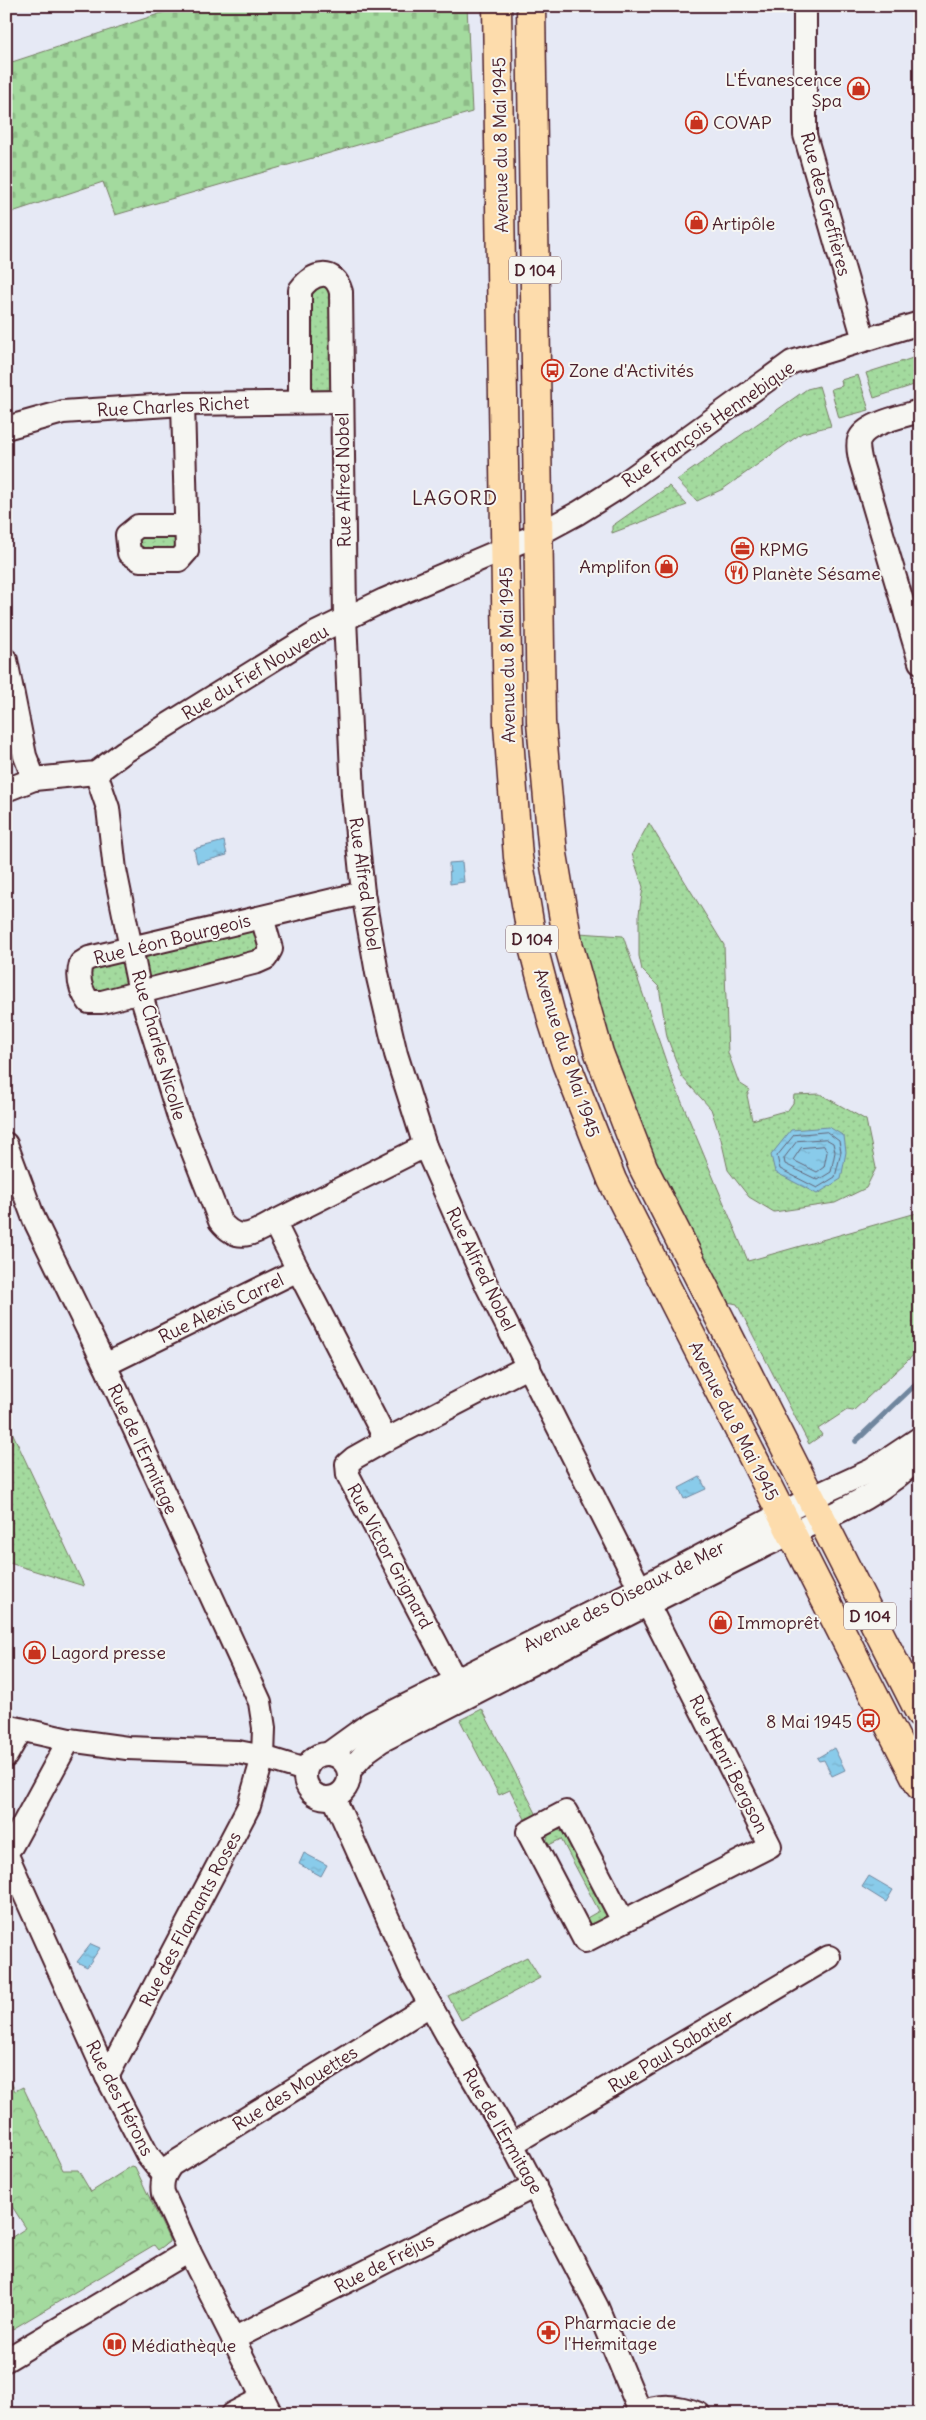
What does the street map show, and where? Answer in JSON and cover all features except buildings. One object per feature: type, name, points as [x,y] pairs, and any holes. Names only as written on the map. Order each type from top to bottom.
[{"type":"main road","name":"Avenue du 8 Mai 1945","points":[[497,6],[506,672],[513,812],[526,912],[553,1023],[580,1102],[612,1180],[920,1786]]},
{"type":"main road","name":"Avenue du 8 Mai 1945","points":[[531,6],[541,722],[546,800],[561,907],[587,1015],[612,1091],[643,1167],[920,1713]]},
{"type":"street","name":"Rue des Greffières","points":[[805,6],[805,135],[864,340]]},
{"type":"street","name":"Rue Alfred Nobel","points":[[300,402],[300,290],[307,280],[315,276],[331,276],[337,280],[341,292],[345,618],[353,795],[363,893],[377,973],[396,1054],[425,1146],[481,1274],[645,1596]]},
{"type":"street","name":"Rue François Hennebique","points":[[505,548],[539,534],[612,492],[792,362],[920,323]]},
{"type":"street","name":"Rue Charles Richet","points":[[6,428],[63,412],[183,404],[342,402]]},
{"type":"street","points":[[183,404],[186,526]]},
{"type":"street","points":[[920,411],[876,425],[865,431],[858,442],[860,460],[920,662]]},
{"type":"street","name":"Rue du Fief Nouveau","points":[[96,773],[124,752],[316,633],[448,571],[505,548]]},
{"type":"street","points":[[6,660],[25,756],[34,780]]},
{"type":"street","points":[[6,790],[34,780],[96,773]]},
{"type":"street","name":"Rue Charles Nicolle","points":[[96,773],[108,808],[115,870],[140,992],[178,1114],[220,1221],[229,1232],[244,1235],[252,1234],[274,1222]]},
{"type":"street","name":"Rue Léon Bourgeois","points":[[262,917],[271,949],[266,958],[102,1002],[89,1002],[83,994],[78,974],[81,963],[89,958],[363,893]]},
{"type":"street","name":"Rue de l'Ermitage","points":[[6,1144],[34,1219],[105,1365],[260,1702],[264,1728],[263,1757]]},
{"type":"street","points":[[274,1222],[425,1146]]},
{"type":"street","name":"Rue Alexis Carrel","points":[[105,1365],[298,1270],[274,1222]]},
{"type":"street","points":[[298,1270],[386,1440],[529,1366]]},
{"type":"street","name":"Avenue des Oiseaux de Mer","points":[[328,1754],[371,1723],[460,1689],[645,1596],[750,1532],[786,1523],[816,1508],[920,1438]]},
{"type":"street","name":"Rue Victor Grignard","points":[[386,1440],[347,1464],[348,1475],[460,1689]]},
{"type":"street","name":"Avenue des Oiseaux de Mer","points":[[816,1508],[862,1499],[894,1479],[920,1456]]},
{"type":"street","name":"Rue Henri Bergson","points":[[623,1921],[566,1812],[528,1832],[585,1941],[770,1846],[645,1596]]},
{"type":"street","name":"Avenue des Oiseaux de Mer","points":[[349,1771],[367,1751],[381,1740],[460,1689]]},
{"type":"street","points":[[6,1756],[13,1728],[69,1740],[127,1748],[238,1752],[263,1757],[305,1770]]},
{"type":"street","points":[[6,1853],[69,1740]]},
{"type":"street","points":[[328,1754],[341,1759],[349,1771],[347,1787],[334,1798],[320,1798],[309,1790],[306,1784],[305,1770],[314,1758],[328,1754]]},
{"type":"street","name":"Rue des Flamants Roses","points":[[108,2077],[249,1806],[263,1757]]},
{"type":"street","name":"Rue de l'Ermitage","points":[[334,1798],[379,1902],[430,2005],[512,2144],[597,2307],[640,2413],[663,2406],[681,2407],[698,2414]]},
{"type":"street","name":"Rue des Hérons","points":[[6,1853],[13,1879],[108,2077],[147,2154],[164,2175],[161,2184],[163,2194],[189,2251],[267,2406]]},
{"type":"street","name":"Rue Paul Sabatier","points":[[512,2144],[828,1958]]},
{"type":"street","name":"Rue des Mouettes","points":[[164,2175],[170,2165],[430,2005]]},
{"type":"street","name":"Rue de Fréjus","points":[[233,2339],[535,2186]]},
{"type":"street","points":[[6,2360],[189,2251]]},
{"type":"street","points":[[232,2414],[267,2406]]},
{"type":"green space","points":[[183,6],[467,6],[472,112],[115,215],[103,182],[6,214],[6,64]]},
{"type":"green space","points":[[331,276],[342,402],[300,402],[307,280]]},
{"type":"green space","points":[[916,357],[920,383],[874,398],[866,373]]},
{"type":"green space","points":[[858,375],[869,410],[839,418],[831,389],[842,386],[841,380]]},
{"type":"green space","points":[[819,386],[831,426],[802,433],[723,489],[697,501],[677,480],[807,389]]},
{"type":"green space","points":[[669,486],[687,505],[612,533],[612,526]]},
{"type":"green space","points":[[186,526],[187,551],[140,560],[127,535]]},
{"type":"green space","points":[[649,823],[724,945],[728,1053],[739,1083],[750,1090],[747,1095],[752,1120],[788,1110],[793,1103],[794,1095],[820,1094],[866,1120],[876,1168],[866,1188],[835,1203],[774,1212],[749,1197],[728,1170],[721,1139],[711,1109],[682,1077],[667,1037],[659,987],[642,970],[639,956],[639,914],[643,887],[632,854]]},
{"type":"green space","points":[[262,917],[271,949],[89,1002],[81,963]]},
{"type":"green space","points":[[579,933],[623,936],[671,1076],[748,1261],[920,1212],[920,1349],[853,1411],[847,1410],[818,1429],[822,1435],[809,1444],[737,1304],[723,1301],[672,1201],[615,1064]]},
{"type":"green space","points":[[6,1419],[84,1586],[6,1562]]},
{"type":"green space","points":[[482,1709],[537,1815],[526,1821],[510,1790],[499,1795],[460,1720]]},
{"type":"green space","points":[[556,1829],[567,1834],[607,1910],[605,1922],[598,1926],[591,1924],[585,1919],[599,1911],[561,1839],[547,1846],[548,1836]]},
{"type":"green space","points":[[527,1957],[540,1978],[461,2020],[448,1996]]},
{"type":"green space","points":[[6,2072],[15,2091],[23,2087],[63,2170],[78,2170],[91,2192],[132,2166],[135,2167],[169,2242],[158,2250],[154,2245],[6,2333],[6,2241],[26,2228],[6,2197]]},
{"type":"water","points":[[224,841],[227,855],[197,863],[194,849]]},
{"type":"water","points":[[462,862],[464,882],[450,884],[449,863]]},
{"type":"water","points":[[829,1127],[844,1136],[846,1152],[841,1179],[817,1194],[775,1172],[771,1155],[791,1130]]},
{"type":"water","points":[[700,1477],[706,1489],[684,1499],[679,1488]]},
{"type":"water","points":[[834,1748],[845,1770],[832,1776],[824,1760],[819,1761],[817,1758]]},
{"type":"water","points":[[304,1853],[327,1865],[321,1876],[299,1864]]},
{"type":"water","points":[[869,1876],[893,1890],[886,1902],[862,1887]]},
{"type":"water","points":[[91,1944],[100,1948],[87,1967],[77,1962]]},
{"type":"waterway","points":[[856,1441],[920,1380]]},
{"type":"place","name":"L'Évanescence Spa","points":[[858,89]]},
{"type":"place","name":"COVAP","points":[[697,122]]},
{"type":"place","name":"Artipôle","points":[[696,223]]},
{"type":"place","name":"Zone d'Activités","points":[[553,370]]},
{"type":"place","name":"KPMG","points":[[743,549]]},
{"type":"place","name":"Amplifon","points":[[667,566]]},
{"type":"place","name":"Planète Sésame","points":[[736,573]]},
{"type":"place","name":"Immoprêt","points":[[721,1622]]},
{"type":"place","name":"Lagord presse","points":[[35,1652]]},
{"type":"place","name":"8 Mai 1945","points":[[868,1721]]},
{"type":"place","name":"Pharmacie de l'Hermitage","points":[[548,2332]]},
{"type":"place","name":"Médiathèque","points":[[115,2345]]},
{"type":"district","name":"LAGORD","points":[[455,497]]}]
